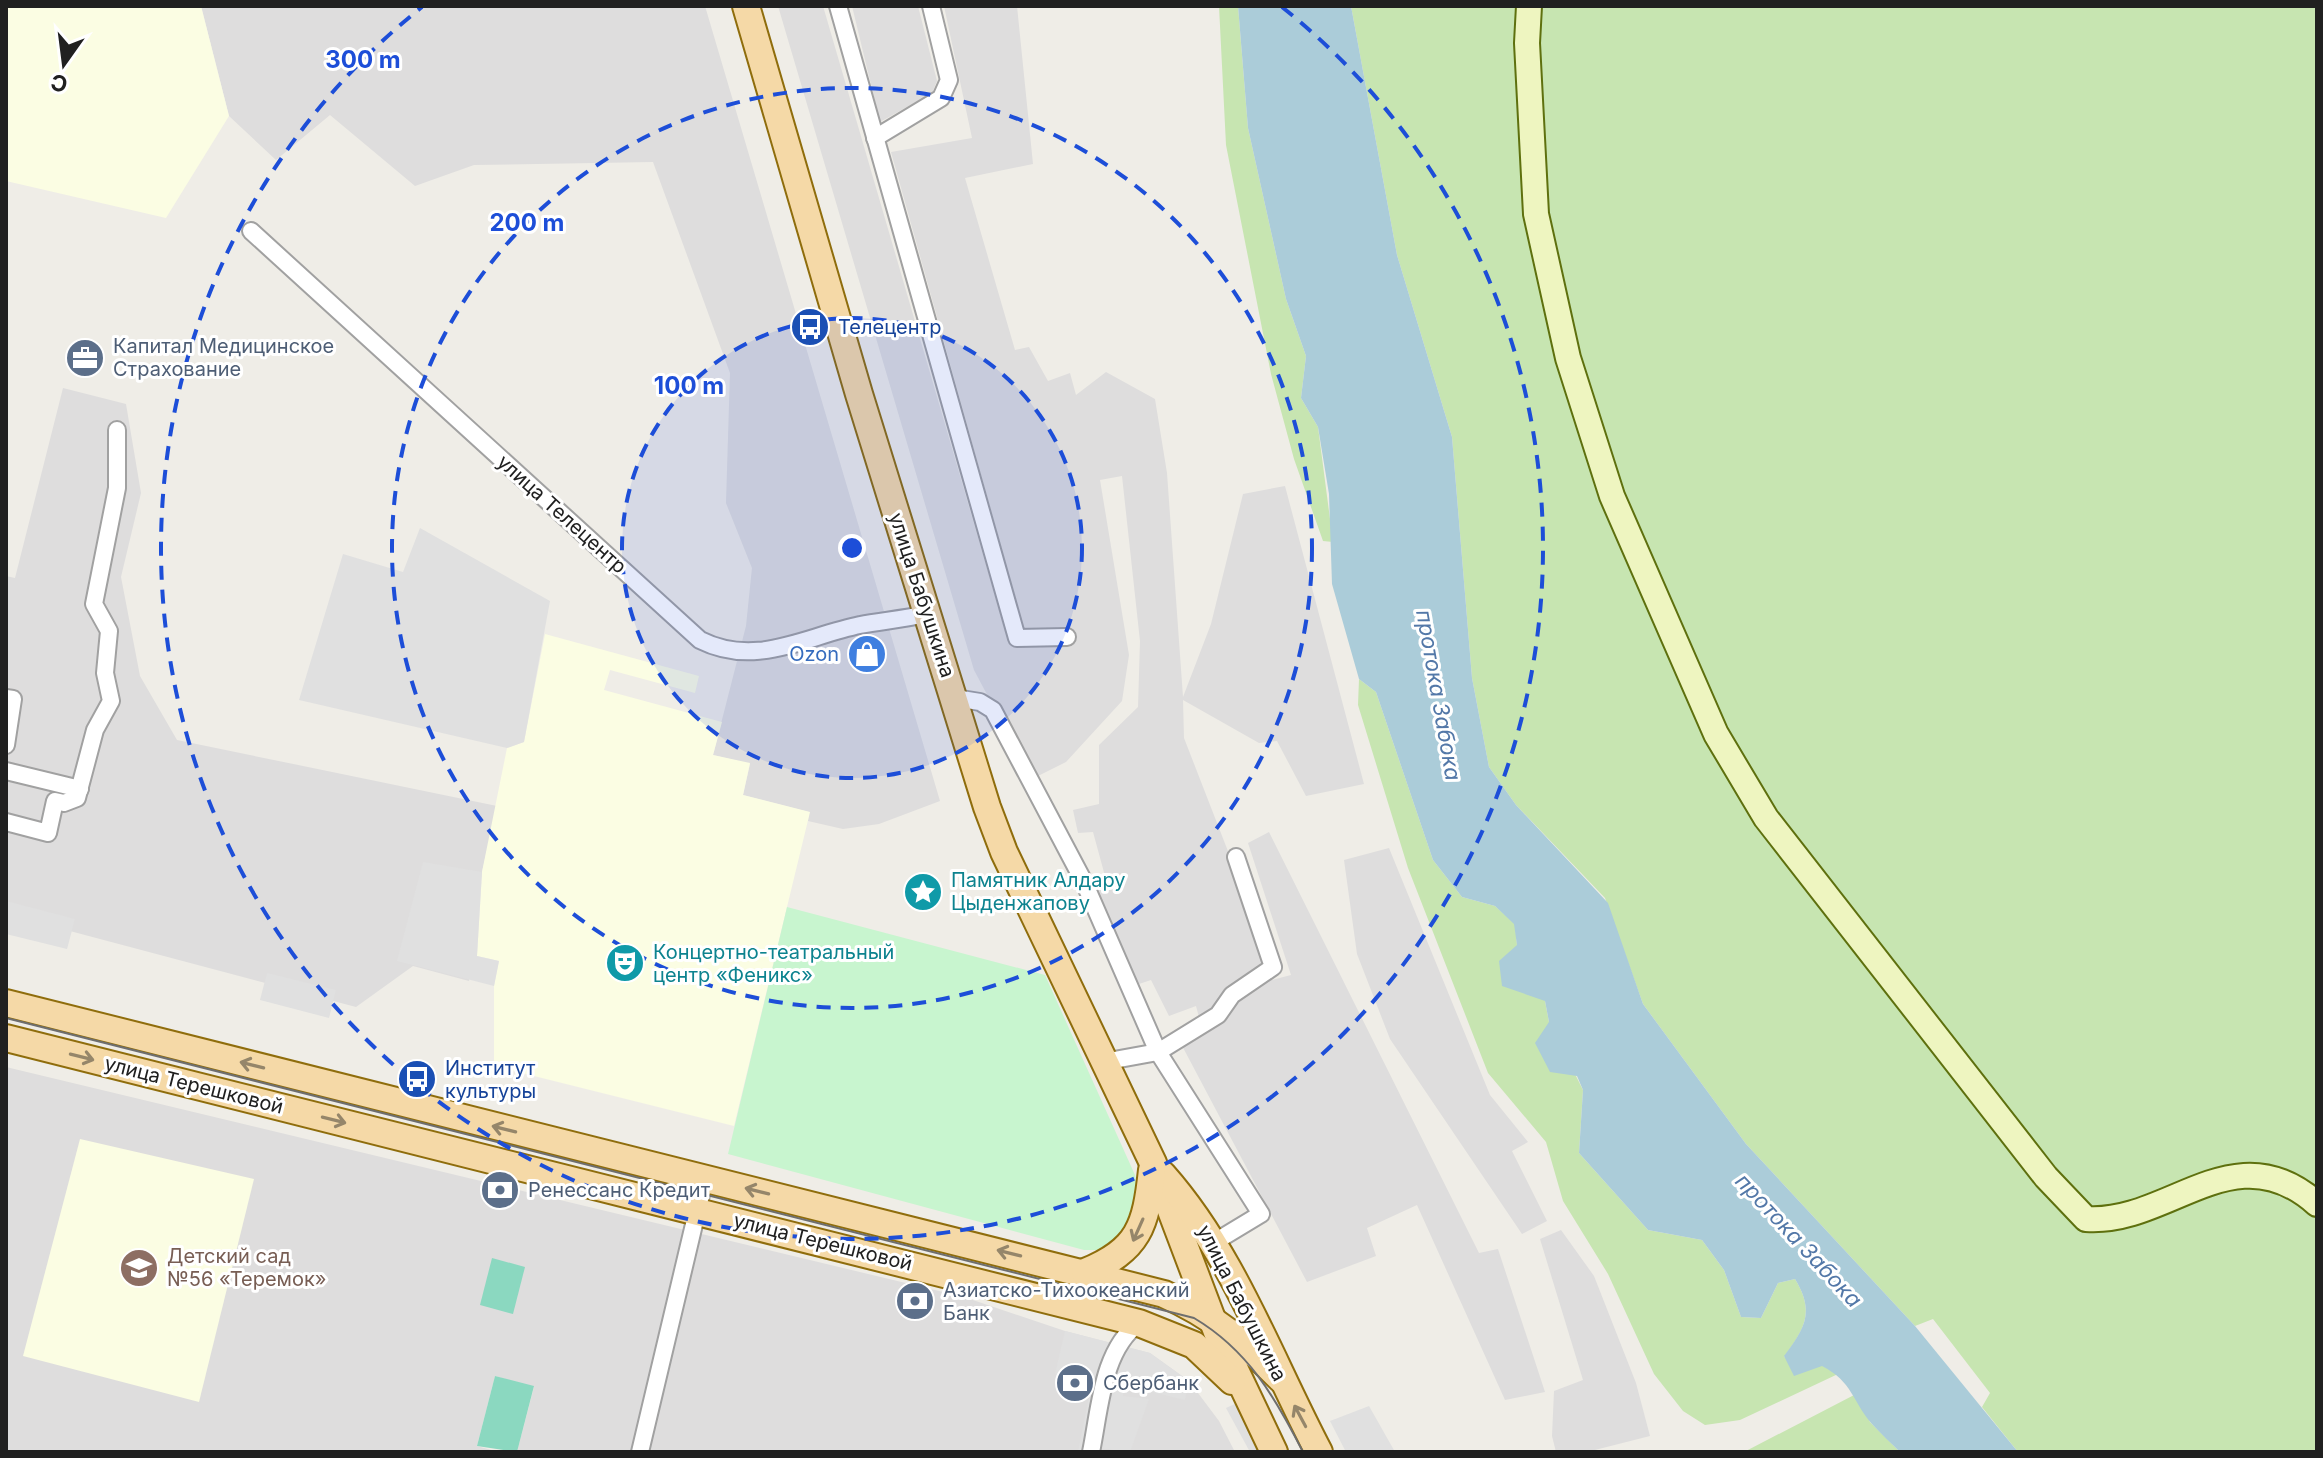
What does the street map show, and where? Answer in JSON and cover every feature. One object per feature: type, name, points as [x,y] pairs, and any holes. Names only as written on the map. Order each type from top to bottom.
[{"type":"main road","name":"улица Бабушкина","points":[[746,6],[926,614],[1004,852],[1153,1163],[1190,1266],[1245,1396],[1274,1452]]},
{"type":"main road","name":"улица Терешковой","points":[[6,1003],[1164,1294],[1211,1316],[1245,1343],[1281,1379]]},
{"type":"main road","name":"улица Терешковой","points":[[6,1038],[1135,1322],[1203,1352],[1245,1396]]},
{"type":"main road","name":"улица Бабушкина","points":[[1153,1163],[1192,1207],[1213,1243],[1319,1452]]},
{"type":"main road","points":[[1085,1272],[1122,1254],[1136,1237],[1148,1205],[1153,1163]]},
{"type":"main road","points":[[1135,1322],[1213,1243]]},
{"type":"street","points":[[838,6],[1017,638],[1067,637]]},
{"type":"street","points":[[875,138],[941,98],[949,80],[931,6]]},
{"type":"street","points":[[1529,6],[1527,43],[1536,214],[1568,358],[1618,510],[1716,734],[1766,818],[2046,1177],[2086,1219],[2113,1221],[2229,1175],[2268,1179],[2302,1191],[2317,1204]]},
{"type":"street","name":"улица Телецентр","points":[[251,231],[700,640],[725,652],[773,650],[860,625],[926,614]]},
{"type":"street","points":[[6,771],[57,792],[64,803],[77,798],[95,730],[111,701],[105,673],[109,631],[94,604],[117,488],[117,430]]},
{"type":"street","points":[[6,698],[13,699],[6,745]]},
{"type":"street","points":[[955,698],[980,702],[993,710],[1035,795],[1084,882],[1158,1052],[1261,1214],[1213,1243]]},
{"type":"street","points":[[6,822],[48,833],[57,792]]},
{"type":"street","points":[[1103,1062],[1158,1052],[1218,1015],[1232,995],[1273,967],[1236,857]]},
{"type":"street","points":[[640,1452],[705,1178]]},
{"type":"street","points":[[1091,1452],[1113,1354],[1123,1335],[1135,1322]]},
{"type":"shaded area","points":[[6,6],[201,6],[229,116],[166,218],[6,181]]},
{"type":"shaded area","points":[[201,6],[705,6],[940,801],[879,824],[843,829],[808,821],[809,812],[743,795],[750,764],[713,755],[746,626],[752,568],[726,503],[730,373],[653,162],[474,165],[415,186],[330,115],[276,160],[229,116]]},
{"type":"shaded area","points":[[778,6],[823,6],[1005,630],[1024,629],[891,152],[972,138],[944,6],[1017,6],[1033,164],[965,178],[1015,350],[1029,347],[1048,381],[1070,373],[1076,395],[1106,372],[1155,399],[1167,473],[1183,697],[1211,624],[1243,494],[1285,486],[1364,784],[1306,796],[1277,741],[1259,743],[1183,700],[1184,738],[1273,967],[1209,1019],[1200,1021],[1196,1006],[1169,1016],[1151,980],[1136,985],[1094,881],[1105,876],[1093,832],[1078,833],[1073,810],[1099,804],[1099,745],[1138,707],[1140,641],[1122,476],[1100,480],[1129,655],[1122,701],[1066,762],[1032,779],[974,670]]},
{"type":"shaded area","points":[[852,6],[918,6],[937,81],[932,93],[880,122]]},
{"type":"shaded area","points":[[63,388],[126,404],[141,493],[121,577],[140,676],[177,740],[497,806],[482,872],[469,981],[413,966],[356,1007],[6,914],[6,576],[15,578]]},
{"type":"shaded area","points":[[420,528],[550,601],[524,742],[507,748],[299,700],[343,554],[403,572]]},
{"type":"shaded area","points":[[545,634],[699,676],[695,693],[610,670],[604,690],[722,722],[713,755],[750,763],[743,795],[810,812],[734,1126],[494,1066],[494,986],[499,961],[477,956],[482,872],[507,748],[524,742]]},
{"type":"shaded area","points":[[1269,832],[1479,1253],[1498,1249],[1545,1392],[1505,1400],[1417,1205],[1367,1228],[1376,1256],[1307,1282],[1179,1040],[1212,1024],[1256,984],[1291,975],[1248,843]]},
{"type":"shaded area","points":[[1389,848],[1490,1095],[1528,1142],[1512,1151],[1547,1221],[1522,1234],[1390,1039],[1357,954],[1344,860]]},
{"type":"shaded area","points":[[423,862],[482,872],[477,956],[499,961],[494,986],[397,961]]},
{"type":"shaded area","points":[[6,901],[75,919],[67,949],[6,934]]},
{"type":"shaded area","points":[[267,973],[336,990],[329,1018],[260,1000]]},
{"type":"shaded area","points":[[6,1067],[964,1297],[1065,1331],[1150,1353],[1189,1381],[1219,1421],[1235,1452],[517,1452],[534,1387],[495,1376],[477,1446],[499,1452],[6,1452]]},
{"type":"shaded area","name":"Детский сад №56 «Теремок»","points":[[80,1139],[254,1179],[199,1402],[23,1356]]},
{"type":"shaded area","points":[[1561,1230],[1594,1276],[1636,1383],[1650,1436],[1587,1452],[1556,1452],[1552,1436],[1554,1391],[1583,1380],[1540,1239]]},
{"type":"shaded area","points":[[1065,1331],[1150,1353],[1189,1381],[1185,1400],[1123,1385],[1123,1396],[1149,1399],[1130,1452],[1099,1448],[1098,1452],[1078,1452],[1092,1382],[1055,1374]]},
{"type":"shaded area","points":[[1243,1400],[1268,1452],[1250,1452],[1226,1408]]},
{"type":"shaded area","points":[[1369,1406],[1395,1452],[1346,1452],[1330,1421]]},
{"type":"green space","points":[[1219,6],[1238,6],[1248,128],[1286,299],[1306,356],[1301,398],[1318,427],[1333,542],[1323,541],[1294,459],[1271,374],[1226,145]]},
{"type":"green space","points":[[1351,6],[2317,6],[2317,1452],[2018,1452],[1982,1407],[1990,1393],[1933,1319],[1915,1326],[1746,1144],[1643,1004],[1605,898],[1516,805],[1489,767],[1472,678],[1452,437],[1397,255]]},
{"type":"green space","points":[[1359,679],[1376,692],[1433,860],[1462,897],[1495,906],[1515,924],[1517,945],[1545,1001],[1549,1022],[1583,1090],[1579,1153],[1648,1230],[1702,1240],[1724,1270],[1741,1317],[1761,1318],[1778,1283],[1795,1279],[1805,1301],[1805,1320],[1784,1357],[1823,1366],[1838,1374],[1740,1420],[1705,1425],[1683,1411],[1654,1374],[1608,1274],[1563,1201],[1546,1142],[1488,1073],[1408,868],[1358,705]]},
{"type":"green space","points":[[787,907],[1045,975],[1135,1175],[1137,1200],[1133,1217],[1107,1250],[1084,1250],[728,1154]]},
{"type":"green space","points":[[492,1258],[525,1267],[513,1314],[480,1305]]},
{"type":"green space","points":[[495,1376],[534,1386],[517,1452],[477,1446]]},
{"type":"green space","points":[[1856,1394],[1870,1422],[1900,1452],[1744,1452]]},
{"type":"water","name":"протока Забока","points":[[1238,6],[1351,6],[1397,255],[1452,437],[1472,678],[1489,767],[1516,805],[1608,903],[1643,1004],[1746,1144],[1915,1326],[2018,1452],[1900,1452],[1865,1416],[1846,1385],[1832,1372],[1822,1366],[1794,1376],[1784,1356],[1802,1328],[1806,1310],[1795,1279],[1778,1283],[1761,1318],[1741,1317],[1724,1270],[1702,1240],[1648,1230],[1579,1153],[1583,1090],[1577,1076],[1550,1072],[1535,1043],[1549,1022],[1545,1001],[1502,986],[1499,961],[1517,945],[1514,924],[1495,906],[1462,897],[1433,860],[1376,692],[1359,679],[1332,584],[1329,494],[1318,427],[1301,398],[1306,356],[1286,299],[1248,128]]},
{"type":"tram line","points":[[6,1018],[1194,1318],[1245,1360],[1282,1412],[1303,1452]]},
{"type":"place","name":"Телецентр","points":[[810,327]]},
{"type":"place","name":"Капитал Медицинское Страхование","points":[[85,358]]},
{"type":"place","name":"Ozon","points":[[867,654]]},
{"type":"place","name":"Памятник Алдару Цыденжапову","points":[[923,892]]},
{"type":"place","name":"Концертно-театральный центр «Феникс»","points":[[625,963]]},
{"type":"place","name":"Институт культуры","points":[[417,1079]]},
{"type":"place","name":"Ренессанс Кредит","points":[[500,1190]]},
{"type":"place","name":"Детский сад №56 «Теремок»","points":[[139,1268]]},
{"type":"place","name":"Азиатско-Тихоокеанский Банк","points":[[915,1301]]},
{"type":"place","name":"Сбербанк","points":[[1075,1383]]}]
